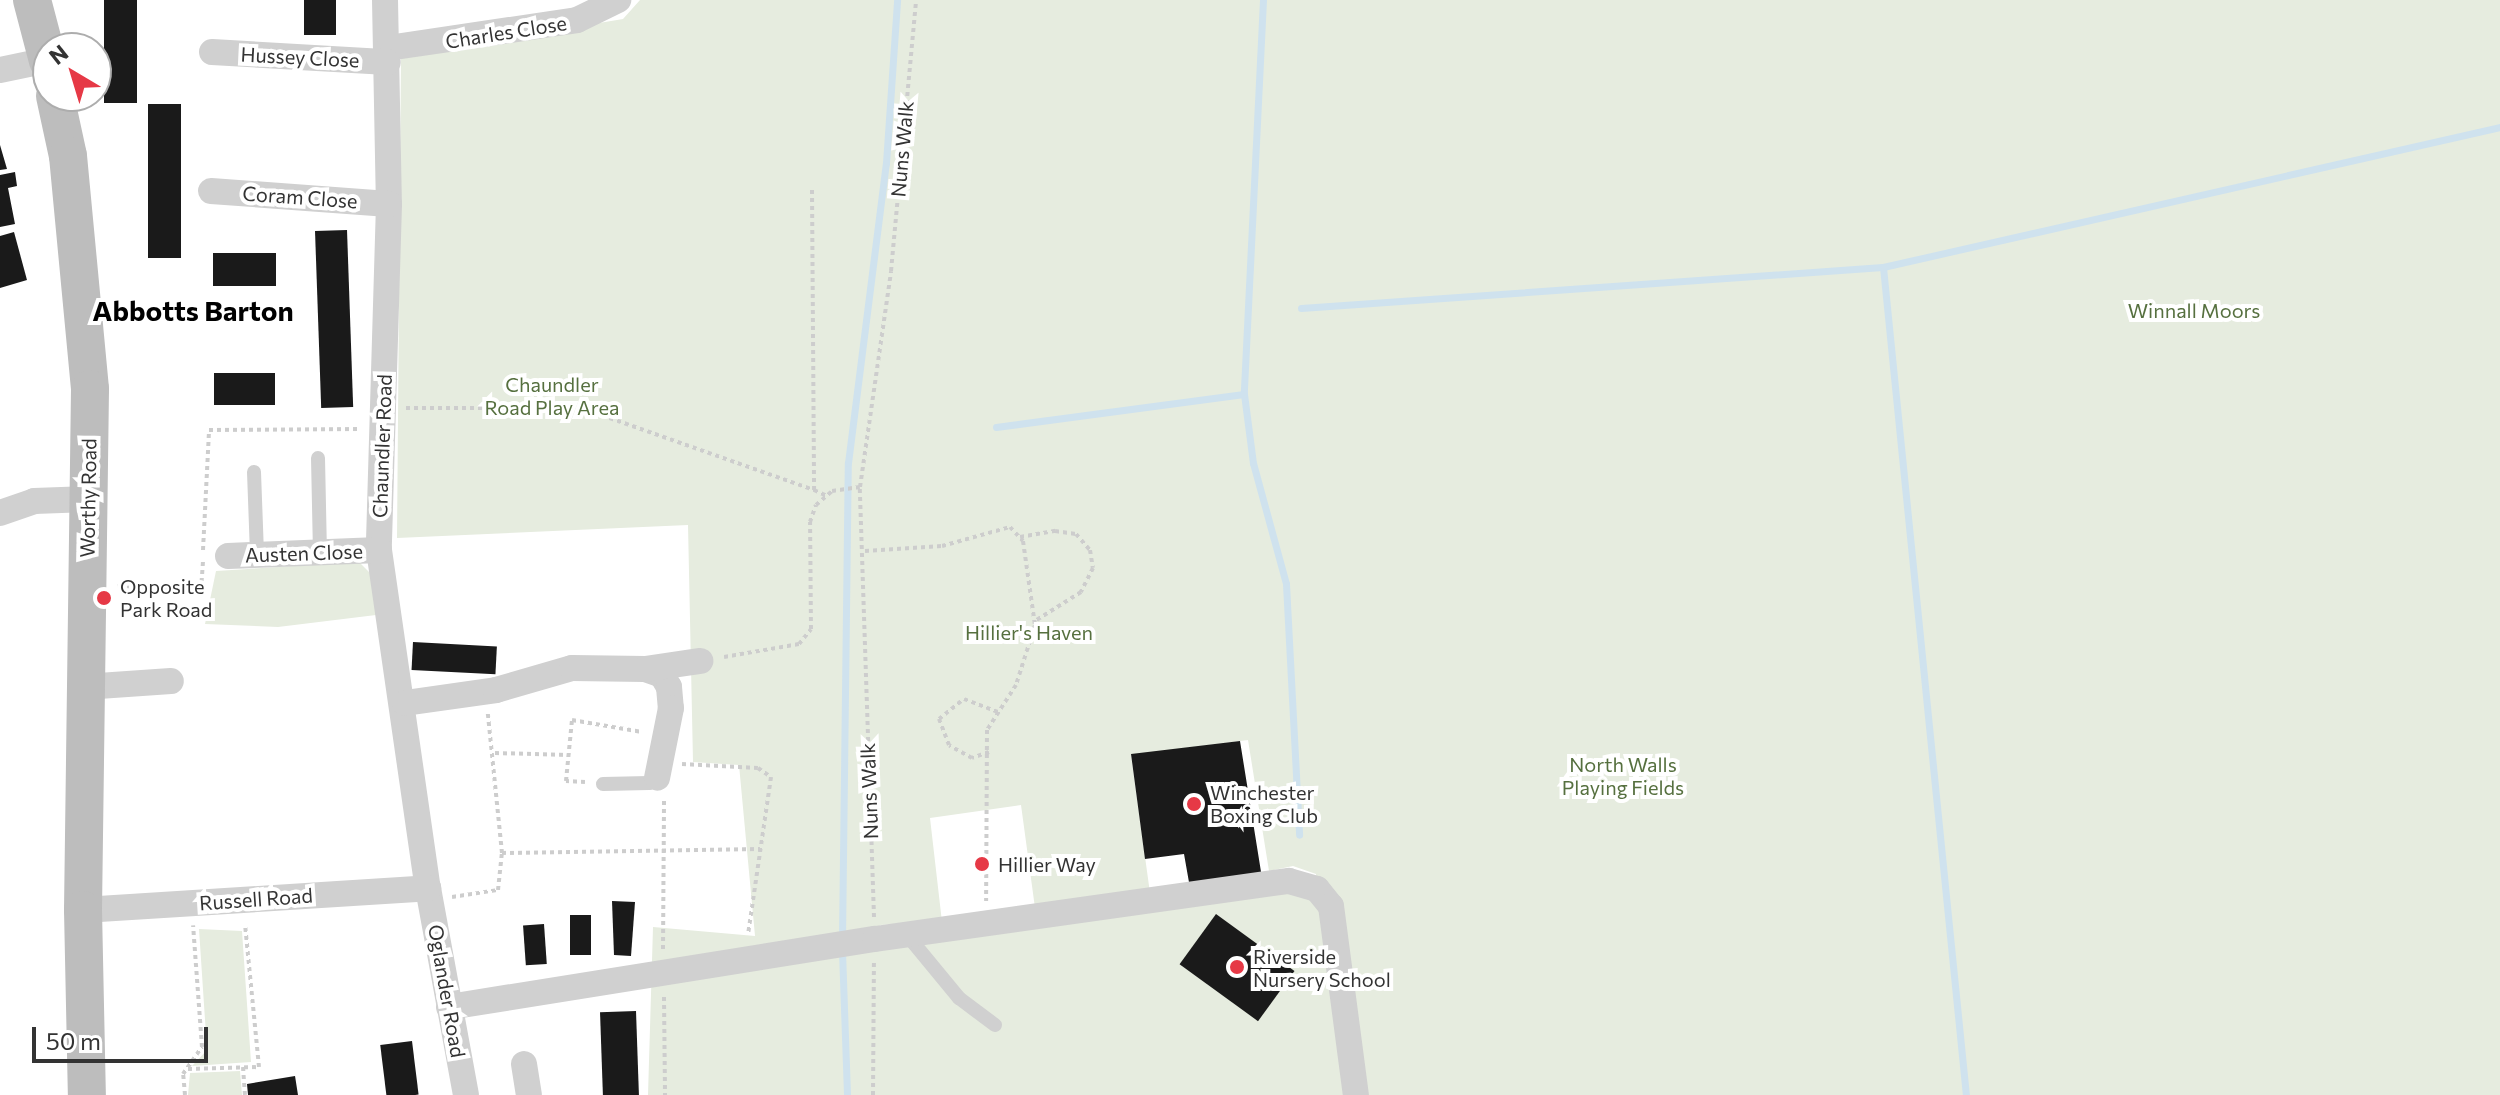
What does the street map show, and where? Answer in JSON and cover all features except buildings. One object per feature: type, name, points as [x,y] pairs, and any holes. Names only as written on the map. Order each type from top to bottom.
[{"type":"main road","points":[[32,0],[41,32]]},
{"type":"main road","name":"Worthy Road","points":[[58,112],[68,156],[90,389],[83,910],[87,1095]]},
{"type":"street","name":"Chaundler Road","points":[[385,0],[389,204],[379,550],[405,703],[430,894]]},
{"type":"street","name":"Charles Close","points":[[388,55],[577,20],[618,0]]},
{"type":"street","name":"Hussey Close","points":[[212,52],[388,55]]},
{"type":"street","points":[[0,70],[32,63]]},
{"type":"street","name":"Coram Close","points":[[211,191],[389,204]]},
{"type":"street","points":[[0,513],[34,501],[89,499]]},
{"type":"street","name":"Austen Close","points":[[228,556],[379,550]]},
{"type":"street","points":[[405,703],[485,692],[572,668],[645,669],[700,661]]},
{"type":"street","points":[[645,669],[662,675],[669,687],[658,770]]},
{"type":"street","points":[[84,687],[171,681]]},
{"type":"street","points":[[449,1007],[875,939],[1289,881],[1317,889],[1331,906],[1339,934],[1356,1095]]},
{"type":"street","name":"Russell Road","points":[[83,910],[430,894]]},
{"type":"street","name":"Oglander Road","points":[[430,894],[466,1095]]},
{"type":"street","points":[[524,1064],[529,1095]]},
{"type":"lane","points":[[318,458],[320,552]]},
{"type":"lane","points":[[254,472],[257,555]]},
{"type":"lane","points":[[603,784],[649,783],[658,770]]},
{"type":"lane","points":[[907,935],[959,998],[995,1025]]},
{"type":"path","name":"Nuns Walk","points":[[873,1095],[875,939],[864,672],[865,551],[860,487],[891,271],[916,0]]},
{"type":"path","points":[[812,190],[814,490]]},
{"type":"path","points":[[404,408],[516,408]]},
{"type":"path","points":[[587,410],[827,496]]},
{"type":"path","points":[[107,585],[201,590],[209,430],[373,429]]},
{"type":"path","points":[[700,661],[799,644],[811,629],[810,522],[816,505],[832,491],[860,487]]},
{"type":"path","points":[[865,551],[942,546],[1010,527],[1020,537],[1035,621],[1016,685],[987,730],[989,752],[983,817],[987,923]]},
{"type":"path","points":[[1020,537],[1055,531],[1076,534],[1090,550],[1093,568],[1081,592],[1035,621]]},
{"type":"path","points":[[430,894],[498,890],[502,853],[494,753],[485,692]]},
{"type":"path","points":[[989,752],[972,758],[949,745],[939,719],[964,699],[998,712]]},
{"type":"path","points":[[603,784],[566,781],[572,720],[665,735]]},
{"type":"path","points":[[494,753],[568,755]]},
{"type":"path","points":[[663,964],[664,793],[658,770],[758,768],[771,777],[747,918],[750,959]]},
{"type":"path","points":[[502,853],[760,849]]},
{"type":"path","points":[[232,924],[260,923]]},
{"type":"path","points":[[185,1095],[183,1074],[202,1047],[193,924],[206,924]]},
{"type":"path","points":[[188,1069],[259,1067],[245,925]]},
{"type":"path","points":[[665,1095],[664,991],[675,989]]},
{"type":"path","points":[[243,1067],[245,1095]]},
{"type":"green space","points":[[640,0],[2500,0],[2500,1095],[648,1095],[653,927],[755,936],[739,765],[693,762],[688,525],[397,538],[401,56],[623,19]],"holes":[[[1248,740],[1269,871],[1293,866],[1316,874],[1317,888],[875,938],[880,925],[942,922],[930,818],[1021,805],[1035,908],[1150,893],[1131,755]]]},
{"type":"green space","points":[[359,562],[373,576],[376,615],[278,627],[205,624],[216,571]]},
{"type":"green space","points":[[199,929],[242,931],[251,1062],[192,1066],[207,1050]]},
{"type":"green space","points":[[240,1071],[242,1095],[188,1095],[190,1073]]},
{"type":"waterway","points":[[842,939],[848,463],[886,163],[897,0]]},
{"type":"waterway","points":[[1263,0],[1244,394],[1253,463],[1286,584],[1299,835]]},
{"type":"waterway","points":[[1883,267],[2500,127]]},
{"type":"waterway","points":[[1301,308],[1883,267],[1966,1095]]},
{"type":"waterway","points":[[996,427],[1244,394]]},
{"type":"waterway","points":[[842,951],[847,1095]]},
{"type":"place","name":"Opposite Park Road","points":[[104,598]]},
{"type":"place","name":"Winchester Boxing Club","points":[[1194,804]]},
{"type":"place","name":"Hillier Way","points":[[982,864]]},
{"type":"place","name":"Riverside Nursery School","points":[[1237,967]]},
{"type":"district","name":"Abbotts Barton","points":[[193,310]]},
{"type":"park label","name":"Winnall Moors","points":[[2194,310]]},
{"type":"park label","name":"Chaundler Road Play Area","points":[[552,396]]},
{"type":"park label","name":"Hillier's Haven","points":[[1029,632]]},
{"type":"park label","name":"North Walls Playing Fields","points":[[1623,776]]}]
